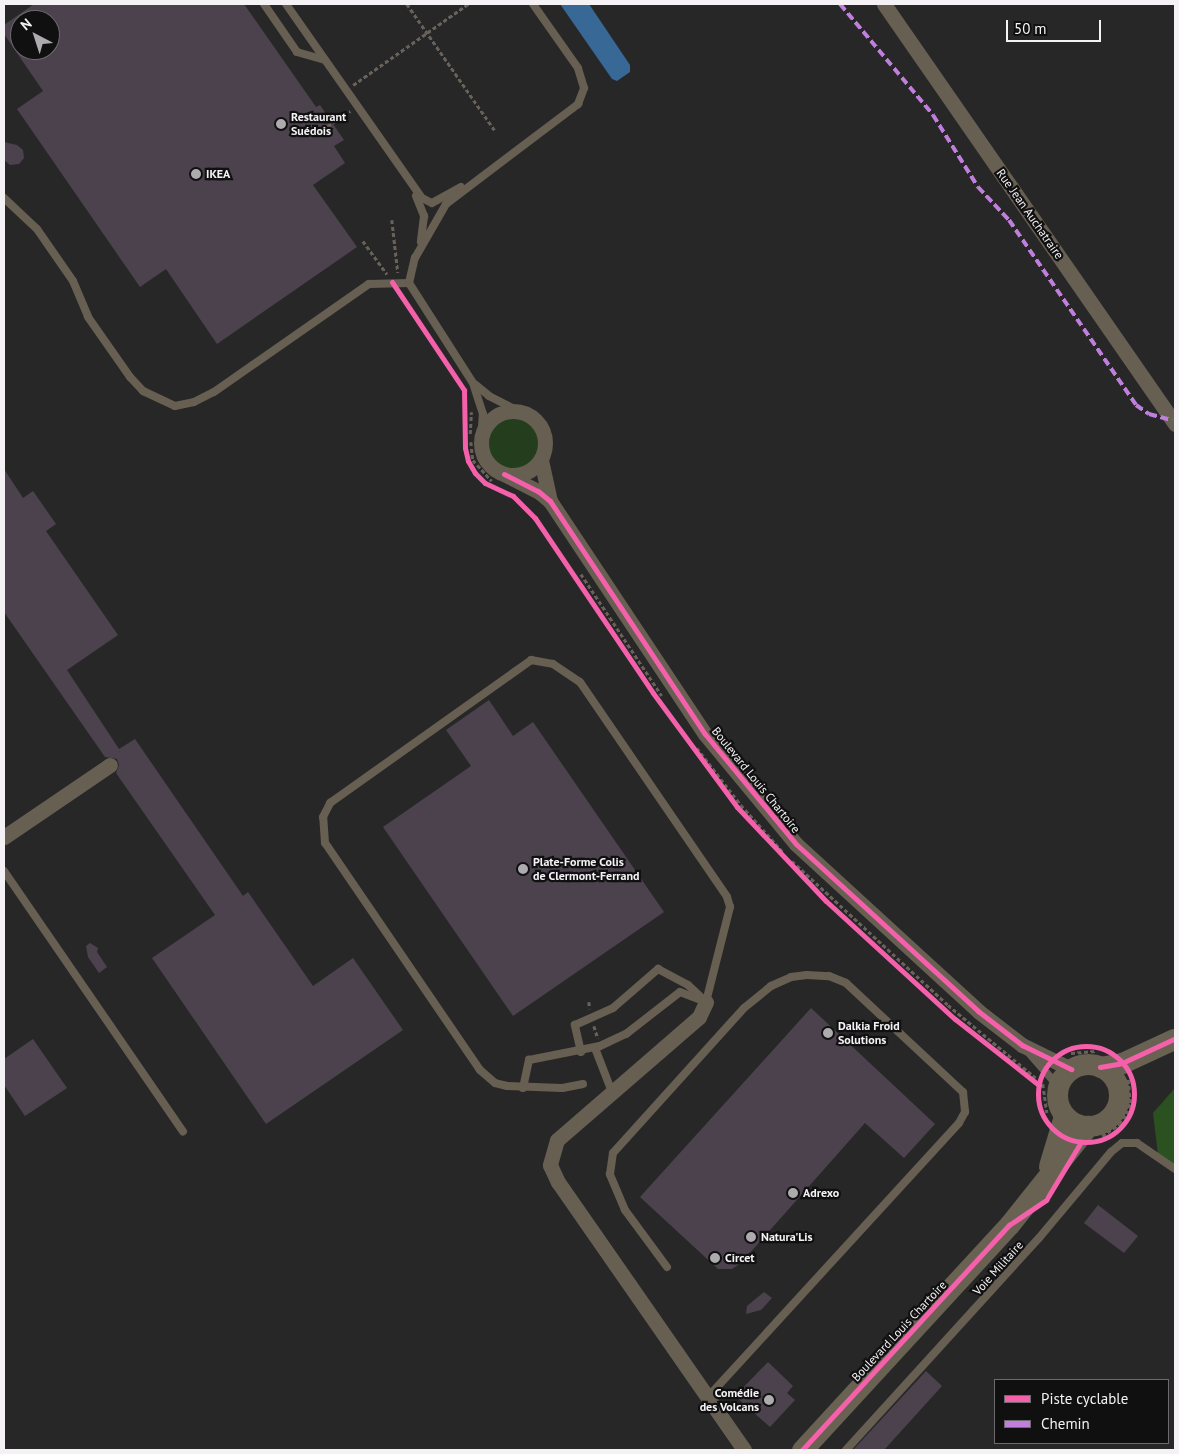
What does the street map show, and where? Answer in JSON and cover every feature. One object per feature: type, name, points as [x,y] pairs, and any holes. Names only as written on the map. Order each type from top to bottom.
[{"type":"main road","points":[[1125,1077],[1112,1115],[1105,1121],[1071,1131],[1057,1102],[1052,1074],[1100,1058],[1115,1080],[1125,1077],[1174,1039]]},
{"type":"main road","name":"Boulevard Louis Chartoire","points":[[802,1450],[1039,1191],[1071,1131]]},
{"type":"street","name":"Rue Jean Auchatraire","points":[[884,4],[1175,424]]},
{"type":"street","points":[[504,474],[525,474],[541,460],[545,450],[543,431],[538,423],[523,413],[514,411],[496,417],[488,423],[481,441],[487,462],[504,474],[538,491],[550,501]]},
{"type":"street","points":[[541,460],[550,501]]},
{"type":"street","name":"Boulevard Louis Chartoire","points":[[550,501],[705,734],[796,844],[878,921],[978,1010],[1022,1045],[1052,1074]]},
{"type":"street","points":[[4,837],[110,765]]},
{"type":"street","points":[[706,1002],[699,1017],[557,1140],[550,1165],[558,1182],[744,1450]]},
{"type":"lane","points":[[264,4],[297,52],[325,60]]},
{"type":"lane","points":[[286,4],[414,189],[424,216],[419,251],[409,283],[473,383],[482,407],[481,441]]},
{"type":"lane","points":[[419,251],[446,204],[472,182],[562,119],[578,104],[584,88],[578,68],[533,4]]},
{"type":"lane","points":[[414,189],[432,203],[472,182]]},
{"type":"lane","points":[[4,198],[37,229],[68,273],[88,317],[130,377],[142,391],[175,406],[194,402],[214,392],[369,284],[409,283]]},
{"type":"lane","points":[[473,383],[489,396],[523,413]]},
{"type":"lane","points":[[583,1084],[562,1088],[523,1088],[495,1083],[480,1070],[325,843],[323,817],[330,803],[347,788],[531,660],[553,664],[580,682],[728,897],[730,907],[706,1002]]},
{"type":"lane","points":[[4,871],[183,1131]]},
{"type":"lane","points":[[581,1052],[575,1025],[612,1008],[658,968],[688,985],[706,1002]]},
{"type":"lane","points":[[667,1267],[626,1210],[610,1174],[613,1153],[744,1008],[772,986],[791,977],[807,975],[828,976],[846,983],[963,1092],[966,1112],[959,1123],[708,1397]]},
{"type":"lane","points":[[523,1088],[528,1060],[595,1048],[626,1034],[680,992],[706,1002]]},
{"type":"lane","points":[[595,1048],[612,1092]]},
{"type":"lane","name":"Voie Militaire","points":[[846,1450],[1040,1238],[1111,1152],[1122,1143],[1137,1143],[1175,1169]]},
{"type":"path","points":[[408,4],[496,132]]},
{"type":"path","points":[[346,90],[468,4]]},
{"type":"path","points":[[322,130],[357,106]]},
{"type":"path","points":[[364,241],[392,282]]},
{"type":"path","points":[[466,404],[468,461],[486,483],[498,489]]},
{"type":"path","points":[[573,574],[659,702]]},
{"type":"path","points":[[688,742],[737,808],[826,901],[955,1019],[1052,1074]]},
{"type":"path","points":[[1100,1058],[1074,1048],[1052,1074],[1044,1084],[1044,1105],[1050,1120],[1095,1141],[1120,1128],[1133,1104],[1125,1077]]},
{"type":"path","points":[[1052,1074],[1043,1114],[1071,1131]]},
{"type":"green space","points":[[508,417],[518,417],[532,424],[539,438],[539,448],[532,462],[518,469],[508,469],[498,465],[491,458],[487,448],[487,438],[491,428],[498,421]]},
{"type":"green space","points":[[1175,1088],[1175,1169],[1158,1155],[1153,1113]]},
{"type":"water","points":[[560,4],[589,4],[630,65],[630,72],[617,81],[612,79]]},
{"type":"building","name":"IKEA","points":[[34,4],[244,4],[316,107],[320,105],[344,140],[334,146],[345,163],[313,185],[357,247],[217,344],[166,269],[140,287],[17,109],[43,91],[22,60],[60,60],[60,10],[25,10]]},
{"type":"building","name":"IKEA","points":[[10,21],[10,43],[4,34],[4,25]]},
{"type":"building","points":[[4,142],[17,145],[23,150],[24,158],[19,164],[10,165],[4,160]]},
{"type":"building","points":[[4,469],[23,498],[33,491],[56,524],[46,531],[118,635],[67,670],[119,749],[135,739],[243,896],[248,892],[313,986],[353,958],[403,1030],[266,1124],[152,958],[215,915],[116,773],[119,765],[117,759],[105,757],[4,612]]},
{"type":"building","name":"Plate-Forme Colis de Clermont-Ferrand","points":[[489,700],[513,736],[533,722],[664,912],[513,1016],[383,827],[471,766],[446,730]]},
{"type":"building","points":[[90,943],[98,948],[97,952],[107,967],[99,973],[88,957],[86,946]]},
{"type":"building","points":[[811,1008],[935,1124],[904,1158],[865,1123],[741,1263],[732,1269],[718,1269],[640,1197]]},
{"type":"building","points":[[33,1039],[67,1088],[25,1116],[4,1085],[4,1059]]},
{"type":"building","points":[[1098,1205],[1138,1236],[1124,1253],[1084,1223]]},
{"type":"building","points":[[764,1292],[772,1298],[761,1310],[746,1314],[747,1306]]},
{"type":"building","points":[[768,1362],[793,1386],[787,1393],[795,1400],[770,1427],[735,1396]]},
{"type":"building","points":[[926,1371],[942,1386],[884,1450],[853,1450]]},
{"type":"marked path","points":[[840,4],[933,115],[978,187],[1009,220],[1136,405],[1149,414],[1172,420]]},
{"type":"cycle path","points":[[392,282],[464,390],[465,448],[468,461],[475,473],[485,483],[513,496],[535,518],[653,693],[737,807],[826,901],[955,1019],[1039,1085]]},
{"type":"cycle path","points":[[504,474],[538,491],[550,501],[705,734],[796,844],[978,1011],[1022,1045],[1071,1069]]},
{"type":"cycle path","points":[[1100,1067],[1122,1063],[1174,1039]]},
{"type":"cycle path","points":[[1086,1046],[1104,1050],[1120,1060],[1130,1076],[1134,1094],[1130,1112],[1120,1128],[1104,1138],[1086,1142],[1068,1138],[1052,1128],[1042,1112],[1038,1094],[1042,1076],[1052,1060],[1068,1050],[1086,1046]]},
{"type":"cycle path","points":[[802,1450],[1009,1225],[1046,1200],[1081,1142]]},
{"type":"place","name":"Restaurant Suédois","points":[[281,124]]},
{"type":"place","name":"IKEA","points":[[196,174]]},
{"type":"place","name":"Plate-Forme Colis de Clermont-Ferrand","points":[[523,869]]},
{"type":"place","name":"Dalkia Froid Solutions","points":[[828,1033]]},
{"type":"place","name":"Adrexo","points":[[793,1193]]},
{"type":"place","name":"Natura'Lis","points":[[751,1237]]},
{"type":"place","name":"Circet","points":[[715,1258]]},
{"type":"place","name":"Comédie des Volcans","points":[[769,1400]]}]
